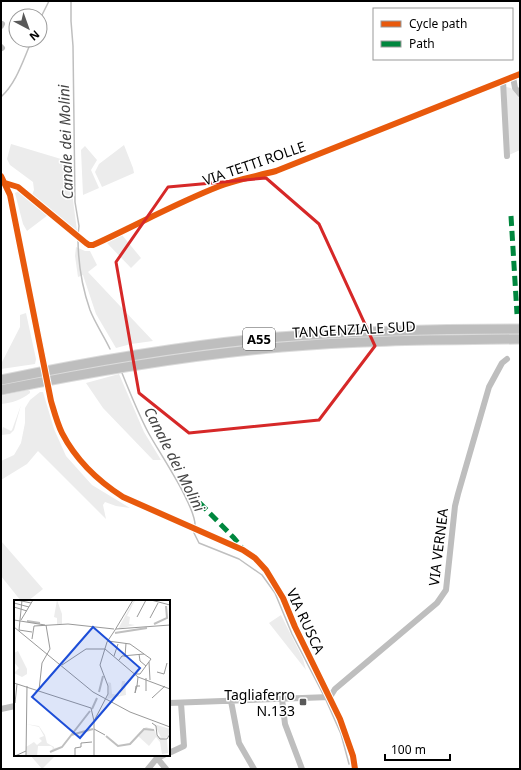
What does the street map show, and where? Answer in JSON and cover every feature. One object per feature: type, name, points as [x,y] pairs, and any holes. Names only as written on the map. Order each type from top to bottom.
[{"type":"highway","name":"TANGENZIALE SUD","points":[[1,380],[49,370],[162,351],[278,337],[411,330],[520,329]]},
{"type":"highway","name":"TANGENZIALE SUD","points":[[1,390],[125,367],[274,348],[357,342],[520,339]]},
{"type":"street","points":[[507,156],[503,81],[520,74]]},
{"type":"street","points":[[513,77],[515,88],[520,94]]},
{"type":"street","name":"VIA TETTI ROLLE","points":[[5,183],[18,187],[28,194],[83,241],[89,245],[93,245],[201,194],[237,181],[276,171],[503,81]]},
{"type":"street","name":"VIA RUSCA","points":[[1,176],[10,195],[51,401],[62,432],[76,455],[89,471],[105,485],[123,497],[243,550],[255,558],[266,570],[283,598],[295,627],[340,719],[353,756],[355,769]]},
{"type":"street","name":"VIA VERNEA","points":[[330,697],[336,689],[437,603],[444,594],[446,590],[455,506],[458,494],[489,387],[502,362],[507,359]]},
{"type":"street","points":[[170,703],[330,697]]},
{"type":"street","points":[[282,699],[285,724],[302,769]]},
{"type":"street","points":[[231,701],[239,743],[254,769]]},
{"type":"street","points":[[170,753],[184,746],[181,703]]},
{"type":"street","points":[[1,709],[14,706]]},
{"type":"street","points":[[148,769],[157,758],[162,756]]},
{"type":"street","points":[[349,769],[352,764],[353,756]]},
{"type":"street","points":[[157,758],[166,769]]},
{"type":"highlighted area","points":[[266,178],[319,224],[375,346],[319,420],[189,433],[139,393],[116,262],[168,187]]},
{"type":"shaded area","points":[[506,87],[511,88],[520,99],[520,150],[509,155]]},
{"type":"shaded area","points":[[11,144],[71,162],[73,200],[77,231],[32,195],[34,190],[33,182],[10,165],[7,159]]},
{"type":"shaded area","points":[[124,145],[134,173],[102,187],[95,172],[99,164]]},
{"type":"shaded area","points":[[85,146],[97,160],[91,170],[99,188],[83,195],[81,150]]},
{"type":"shaded area","points":[[19,191],[48,215],[27,231],[23,224],[15,193]]},
{"type":"shaded area","points":[[122,235],[141,258],[131,268],[107,243]]},
{"type":"shaded area","points":[[76,247],[85,251],[90,251],[97,265],[88,272],[153,341],[116,348],[96,314],[83,275],[78,277],[75,256]]},
{"type":"shaded area","points":[[26,313],[36,359],[35,364],[1,369],[1,364],[20,327],[20,315]]},
{"type":"shaded area","points":[[119,374],[144,432],[161,460],[153,460],[103,408],[86,383]]},
{"type":"shaded area","points":[[28,390],[30,393],[23,398],[13,402],[1,404],[1,396]]},
{"type":"shaded area","points":[[40,392],[43,392],[54,429],[66,456],[92,485],[130,508],[116,506],[105,502],[103,505],[106,519],[38,451],[27,464],[1,480],[1,461],[14,455],[21,443],[25,423],[25,408],[30,400]]},
{"type":"shaded area","points":[[21,405],[14,430],[10,434],[1,435],[3,427],[11,431],[12,430]]},
{"type":"shaded area","points":[[1,541],[43,589],[29,600],[20,600],[1,576]]},
{"type":"shaded area","points":[[281,615],[303,659],[306,670],[269,623]]},
{"type":"shaded area","points":[[31,756],[55,756],[42,769]]},
{"type":"waterway","points":[[46,8],[49,1]]},
{"type":"waterway","name":"Canale dei Molini","points":[[71,1],[75,202],[79,226],[78,235]]},
{"type":"waterway","points":[[1,97],[7,91],[15,78],[29,48]]},
{"type":"waterway","name":"Canale dei Molini","points":[[78,238],[80,266],[87,301],[92,315],[110,349]]},
{"type":"waterway","name":"Canale dei Molini","points":[[122,373],[148,432],[184,494],[194,519],[195,528]]},
{"type":"waterway","name":"Canale dei Molini","points":[[194,531],[199,543],[239,559],[262,575],[275,593],[292,634],[323,694]]},
{"type":"waterway","name":"Canale dei Molini","points":[[326,700],[341,734],[349,764]]},
{"type":"marked path","points":[[511,216],[517,314]]},
{"type":"marked path","points":[[189,492],[242,548]]},
{"type":"cycle path","points":[[5,183],[18,187],[86,243],[93,245],[220,186],[241,179],[276,171],[520,74]]},
{"type":"cycle path","points":[[1,176],[10,195],[51,401],[62,433],[74,452],[88,469],[96,477],[123,497],[243,550],[255,558],[266,570],[283,598],[295,627],[340,719],[353,756],[355,769]]},
{"type":"place","name":"Tagliaferro N.133","points":[[303,702]]}]
